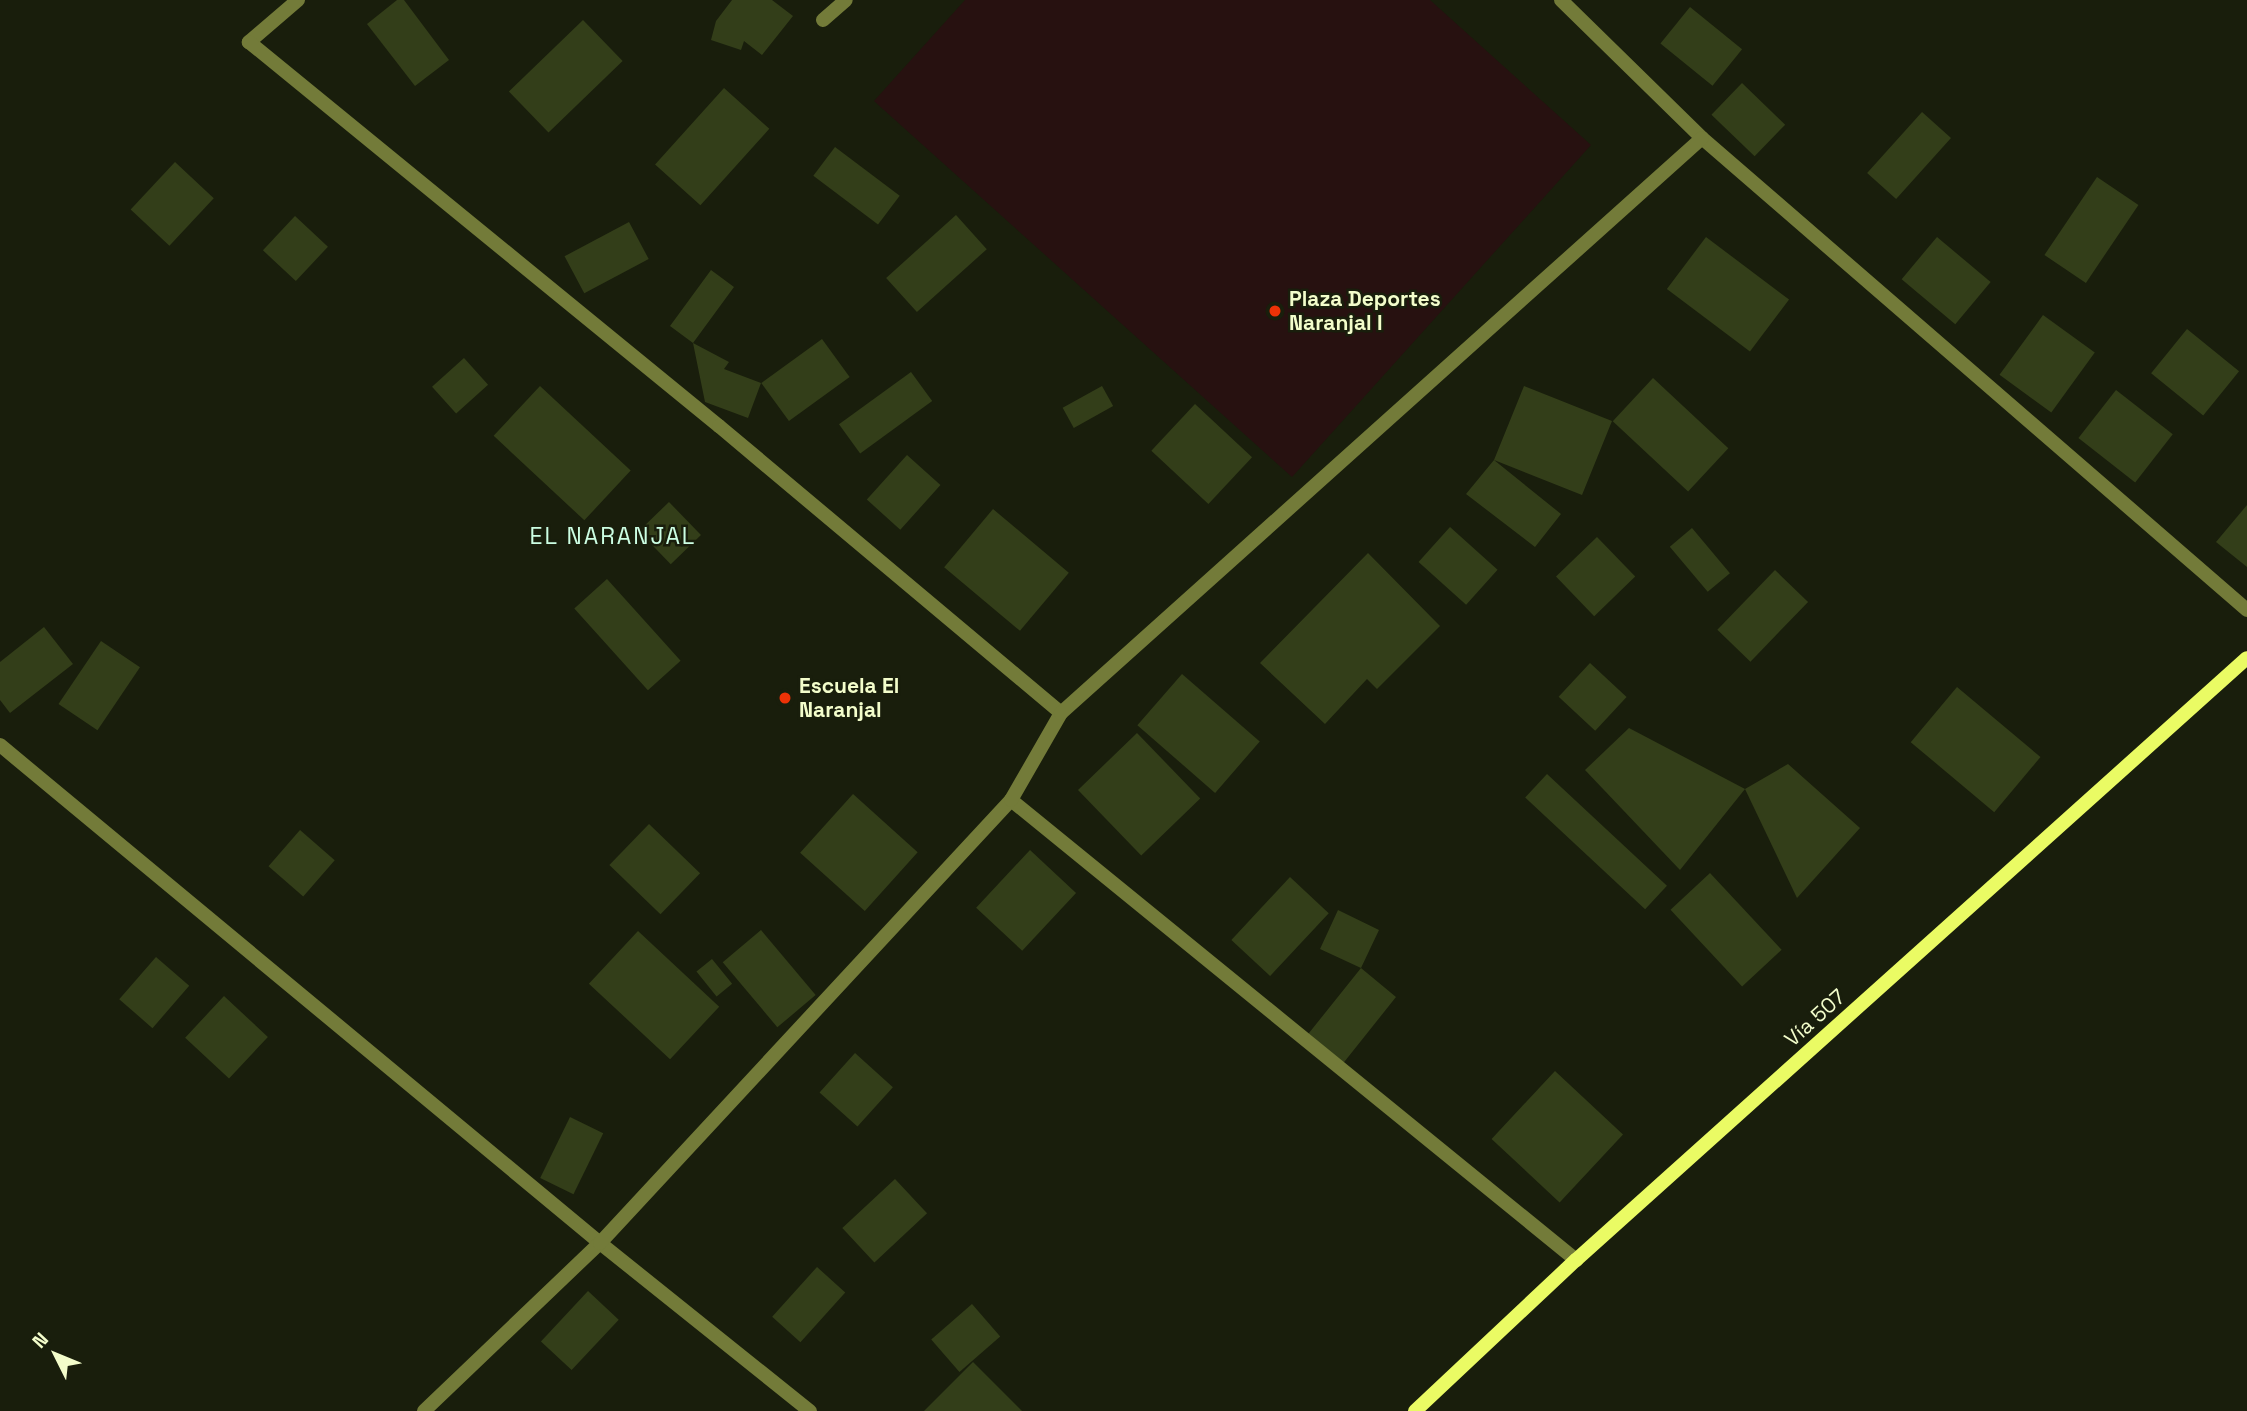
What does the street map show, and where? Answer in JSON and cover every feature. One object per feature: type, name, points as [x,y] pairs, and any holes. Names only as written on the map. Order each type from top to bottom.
[{"type":"street","points":[[298,0],[248,42],[719,426],[1061,713]]},
{"type":"street","points":[[823,20],[846,0]]},
{"type":"street","points":[[1562,0],[1702,138],[2247,610]]},
{"type":"street","points":[[424,1411],[600,1243],[1011,800],[1061,713],[1702,138]]},
{"type":"street","name":"Vía 507","points":[[1415,1411],[1576,1260],[2247,659]]},
{"type":"street","points":[[0,745],[600,1243],[810,1411]]},
{"type":"street","points":[[1011,800],[1576,1260]]},
{"type":"shaded area","name":"Plaza Deportes Naranjal I","points":[[965,0],[1430,0],[1591,145],[1292,477],[874,101]]},
{"type":"building","points":[[397,0],[404,0],[449,60],[415,86],[367,24]]},
{"type":"building","points":[[732,0],[772,0],[793,16],[762,55],[744,41],[741,50],[711,40],[716,21]]},
{"type":"building","points":[[1690,7],[1742,49],[1712,86],[1660,44]]},
{"type":"building","points":[[583,20],[623,61],[549,133],[509,92]]},
{"type":"building","points":[[1742,83],[1785,125],[1755,156],[1711,115]]},
{"type":"building","points":[[724,88],[769,129],[700,205],[655,165]]},
{"type":"building","points":[[1922,112],[1951,138],[1896,199],[1867,173]]},
{"type":"building","points":[[835,147],[900,196],[878,224],[813,176]]},
{"type":"building","points":[[175,162],[214,198],[169,246],[131,210]]},
{"type":"building","points":[[2097,177],[2138,205],[2086,283],[2044,255]]},
{"type":"building","points":[[956,215],[987,249],[917,312],[886,278]]},
{"type":"building","points":[[295,216],[328,247],[296,281],[263,250]]},
{"type":"building","points":[[629,222],[649,259],[584,293],[565,256]]},
{"type":"building","points":[[1706,237],[1789,300],[1750,352],[1667,289]]},
{"type":"building","points":[[1937,237],[1991,282],[1955,324],[1902,279]]},
{"type":"building","points":[[711,270],[734,287],[693,343],[670,326]]},
{"type":"building","points":[[2043,315],[2095,353],[2051,412],[2000,375]]},
{"type":"building","points":[[2187,329],[2239,371],[2203,415],[2151,373]]},
{"type":"building","points":[[822,339],[850,377],[789,421],[761,383]]},
{"type":"building","points":[[693,343],[729,362],[724,369],[761,383],[748,418],[705,402]]},
{"type":"building","points":[[464,358],[488,385],[456,414],[432,387]]},
{"type":"building","points":[[911,372],[932,401],[860,453],[839,424]]},
{"type":"building","points":[[1653,378],[1728,448],[1688,491],[1613,421]]},
{"type":"building","points":[[540,386],[631,471],[584,520],[494,436]]},
{"type":"building","points":[[1102,386],[1113,406],[1074,428],[1063,408]]},
{"type":"building","points":[[1524,386],[1612,421],[1582,495],[1494,460]]},
{"type":"building","points":[[2116,390],[2173,434],[2135,482],[2078,438]]},
{"type":"building","points":[[1195,404],[1252,457],[1208,504],[1151,451]]},
{"type":"building","points":[[907,455],[940,485],[900,530],[867,500]]},
{"type":"building","points":[[1494,460],[1561,514],[1535,547],[1466,494]]},
{"type":"building","points":[[669,502],[701,535],[671,564],[639,531]]},
{"type":"building","points":[[2247,505],[2247,567],[2216,542]]},
{"type":"building","points":[[993,509],[1069,573],[1020,631],[944,567]]},
{"type":"building","points":[[1450,527],[1498,570],[1466,605],[1419,562]]},
{"type":"building","points":[[1692,528],[1730,573],[1708,592],[1670,547]]},
{"type":"building","points":[[1597,537],[1635,577],[1594,616],[1556,577]]},
{"type":"building","points":[[1368,553],[1440,626],[1377,689],[1367,679],[1325,724],[1260,663]]},
{"type":"building","points":[[1775,570],[1808,602],[1750,662],[1717,630]]},
{"type":"building","points":[[607,579],[681,661],[648,690],[574,608]]},
{"type":"building","points":[[44,627],[73,664],[10,713],[0,700],[0,662]]},
{"type":"building","points":[[101,641],[140,667],[97,730],[59,704]]},
{"type":"building","points":[[1590,663],[1627,697],[1595,731],[1559,697]]},
{"type":"building","points":[[1182,674],[1260,742],[1215,793],[1137,725]]},
{"type":"building","points":[[1957,687],[2040,757],[1994,812],[1911,742]]},
{"type":"building","points":[[1629,728],[1745,789],[1680,870],[1585,770]]},
{"type":"building","points":[[1137,733],[1200,798],[1141,855],[1078,790]]},
{"type":"building","points":[[1788,764],[1860,828],[1797,898],[1745,789]]},
{"type":"building","points":[[1547,774],[1667,886],[1645,909],[1525,797]]},
{"type":"building","points":[[853,794],[918,852],[865,911],[800,853]]},
{"type":"building","points":[[649,824],[700,873],[660,914],[609,865]]},
{"type":"building","points":[[300,830],[335,860],[303,896],[269,866]]},
{"type":"building","points":[[1030,850],[1076,893],[1022,951],[976,908]]},
{"type":"building","points":[[1710,873],[1782,950],[1742,987],[1671,910]]},
{"type":"building","points":[[1290,877],[1329,913],[1270,976],[1231,940]]},
{"type":"building","points":[[1338,910],[1379,930],[1361,968],[1320,949]]},
{"type":"building","points":[[761,930],[816,995],[777,1027],[723,962]]},
{"type":"building","points":[[638,931],[719,1007],[670,1059],[589,984]]},
{"type":"building","points":[[156,957],[189,986],[152,1028],[119,999]]},
{"type":"building","points":[[712,959],[732,984],[717,996],[696,972]]},
{"type":"building","points":[[1361,968],[1396,997],[1341,1066],[1305,1038]]},
{"type":"building","points":[[224,996],[268,1037],[229,1079],[185,1038]]},
{"type":"building","points":[[855,1053],[893,1087],[857,1127],[820,1092]]},
{"type":"building","points":[[1555,1071],[1623,1134],[1560,1202],[1492,1139]]},
{"type":"building","points":[[570,1117],[603,1133],[573,1194],[540,1178]]},
{"type":"building","points":[[895,1179],[927,1213],[874,1262],[842,1228]]},
{"type":"building","points":[[817,1267],[845,1292],[800,1342],[772,1317]]},
{"type":"building","points":[[588,1291],[619,1320],[572,1370],[541,1341]]},
{"type":"building","points":[[972,1304],[1000,1336],[959,1372],[931,1339]]},
{"type":"building","points":[[973,1362],[1022,1411],[924,1411]]},
{"type":"place","name":"Plaza Deportes Naranjal I","points":[[1275,311]]},
{"type":"place","name":"Escuela El Naranjal","points":[[785,698]]},
{"type":"district","name":"EL NARANJAL","points":[[613,536]]}]
